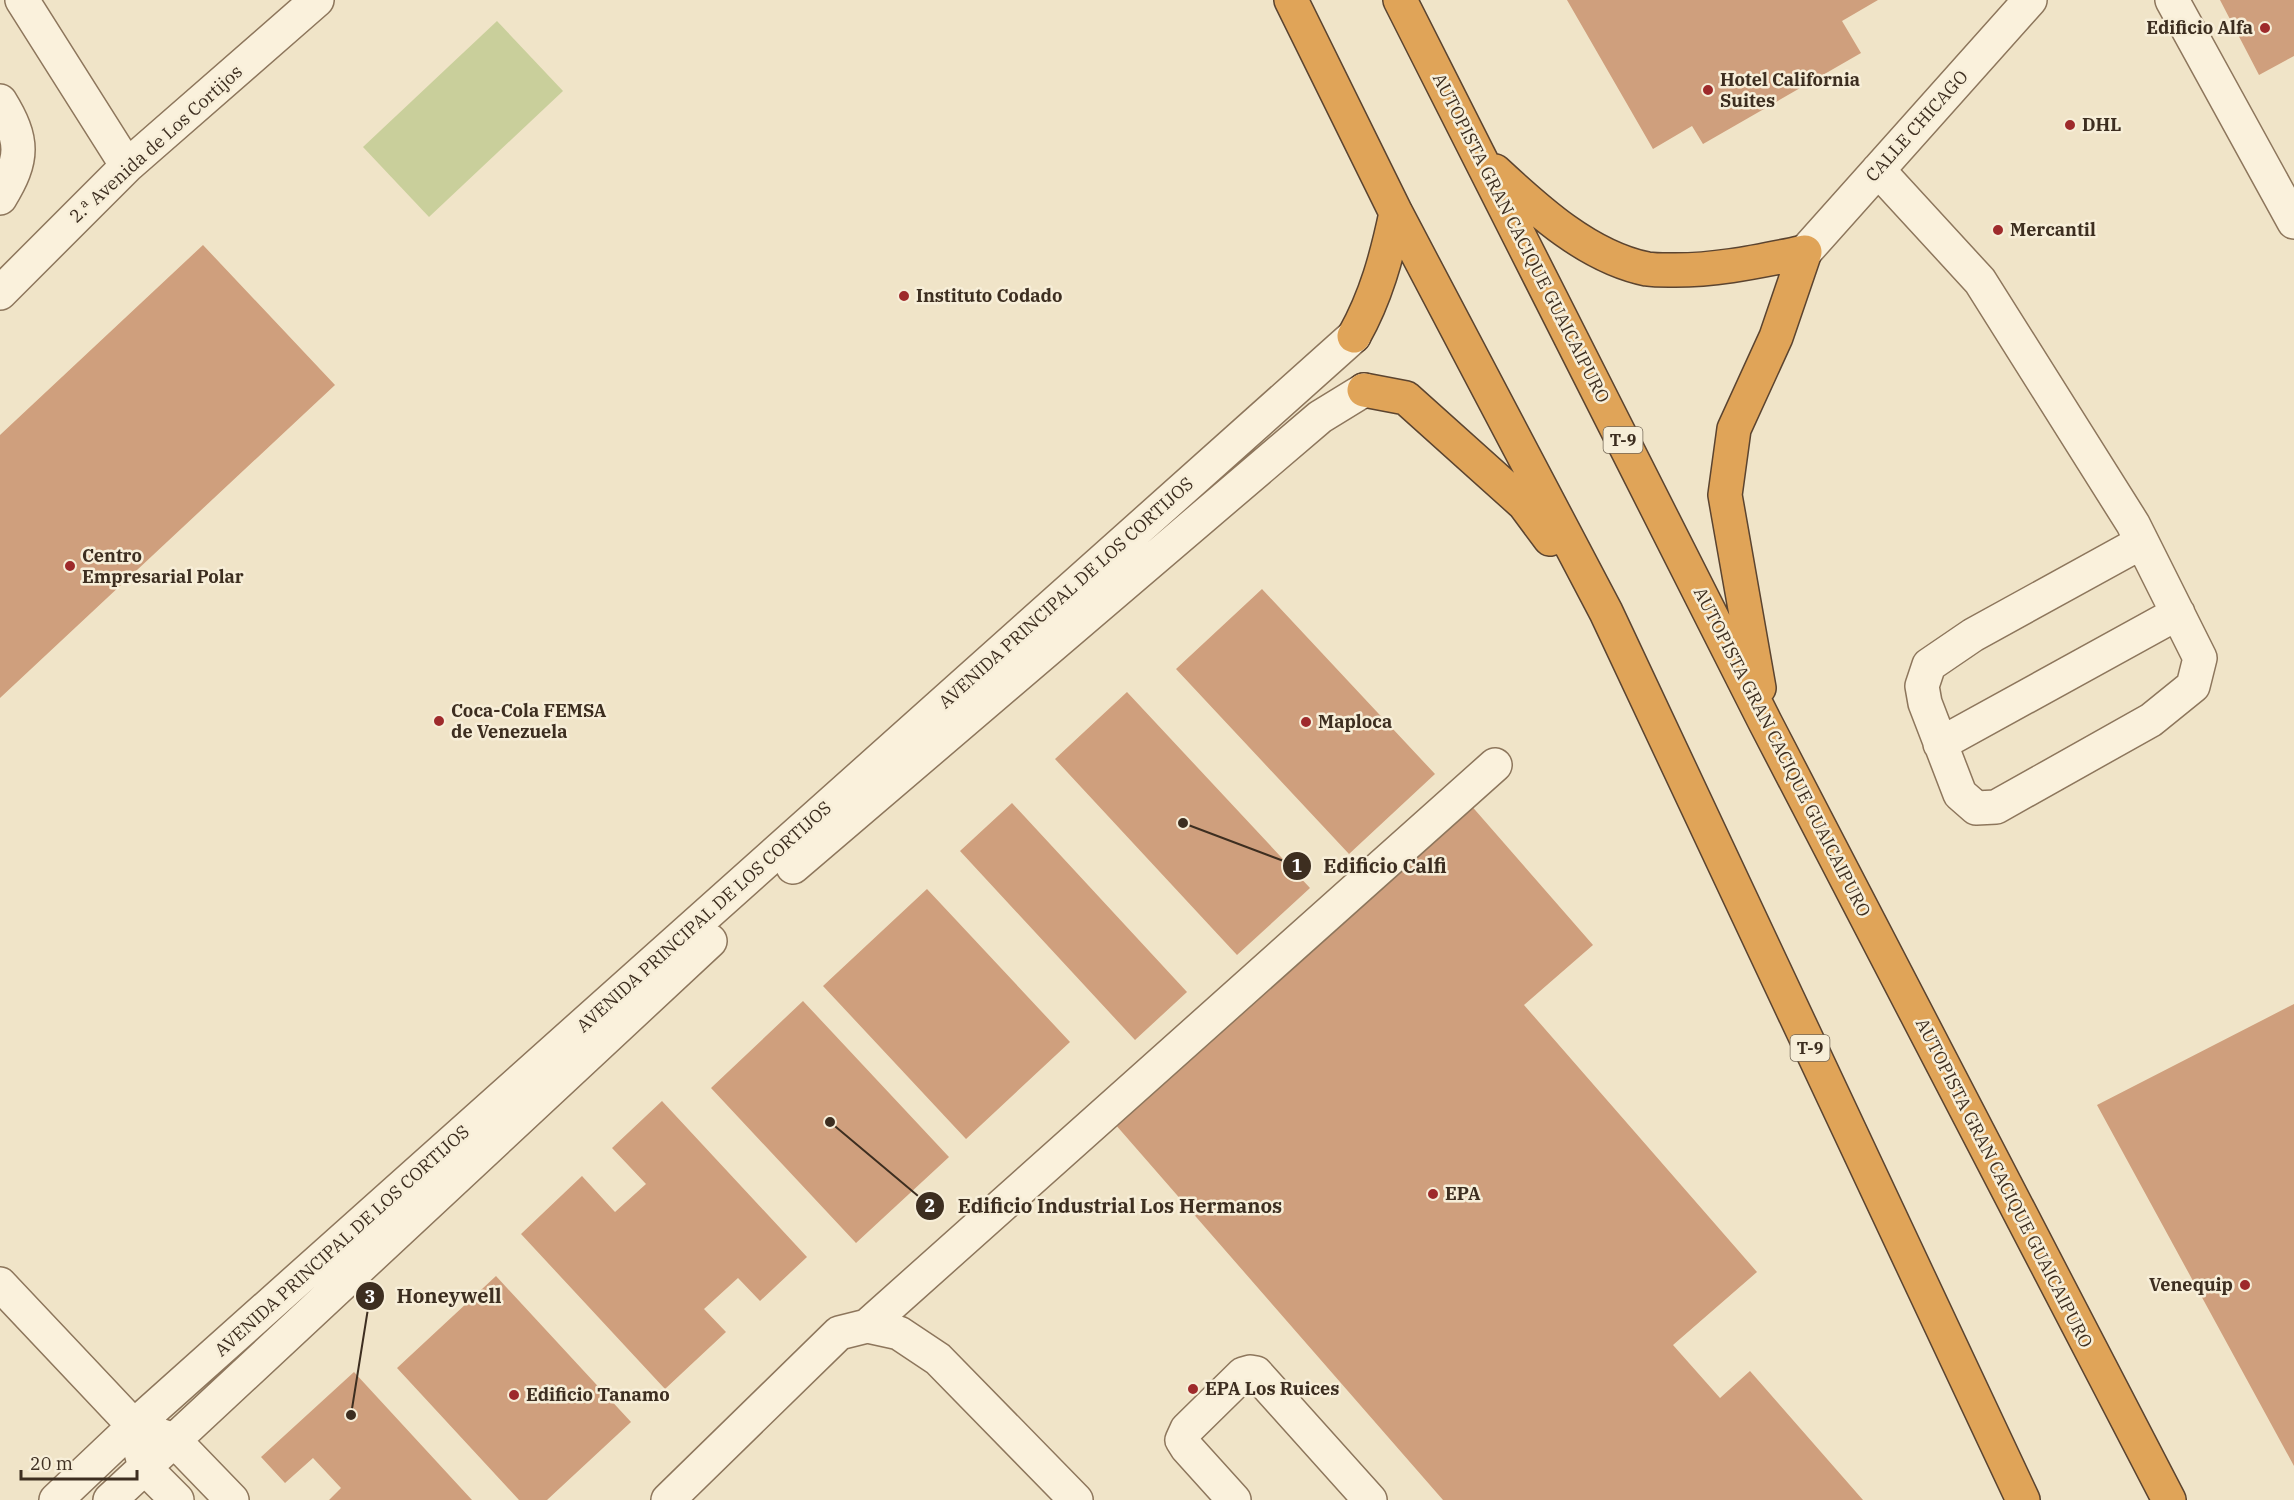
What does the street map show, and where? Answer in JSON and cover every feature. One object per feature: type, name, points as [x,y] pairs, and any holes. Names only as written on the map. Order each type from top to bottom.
[{"type":"highway","name":"T-9","points":[[1291,0],[1396,213],[1606,612],[2018,1494]]},
{"type":"highway","name":"AUTOPISTA GRAN CACIQUE GUAICAIPURO","points":[[1400,0],[1765,722],[2169,1500]]},
{"type":"highway","points":[[1480,158],[1543,216],[1610,258],[1648,269],[1688,270],[1734,267],[1805,252]]},
{"type":"highway","points":[[1354,336],[1369,309],[1388,254],[1396,213]]},
{"type":"highway","points":[[1765,722],[1725,495],[1734,429],[1776,337],[1805,252]]},
{"type":"highway","points":[[1364,390],[1406,398],[1524,504],[1606,612]]},
{"type":"street","points":[[22,0],[127,166]]},
{"type":"street","name":"2.ª Avenida de Los Cortijos","points":[[0,292],[127,166],[317,0]]},
{"type":"street","name":"CALLE CHICAGO","points":[[1805,252],[2030,0]]},
{"type":"street","points":[[2172,0],[2294,222]]},
{"type":"street","points":[[0,101],[12,120],[20,150],[13,178],[0,198]]},
{"type":"street","points":[[1878,170],[1980,281],[2142,542],[2200,658],[2193,686],[2151,720],[1996,807],[1976,807],[1960,795],[1925,703],[1922,686],[1929,665],[1972,635],[2142,542]]},
{"type":"street","name":"AVENIDA PRINCIPAL DE LOS CORTIJOS","points":[[56,1500],[134,1426],[1354,336]]},
{"type":"street","name":"AVENIDA PRINCIPAL DE LOS CORTIJOS","points":[[111,1500],[754,900],[1320,417],[1364,390]]},
{"type":"street","points":[[1940,744],[2178,614]]},
{"type":"street","points":[[867,1326],[1496,765]]},
{"type":"street","points":[[0,1284],[134,1426],[174,1440],[232,1500]]},
{"type":"street","points":[[668,1500],[839,1333],[867,1326],[899,1333],[938,1359],[1076,1500]]},
{"type":"street","points":[[1234,1500],[1182,1440],[1187,1429],[1243,1374],[1250,1372],[1256,1373],[1370,1500]]},
{"type":"street","points":[[134,1426],[145,1468],[177,1500]]},
{"type":"green space","points":[[497,21],[563,91],[429,217],[363,147]]},
{"type":"building","name":"Hotel California Suites","points":[[1567,0],[1878,0],[1842,21],[1861,53],[1703,144],[1692,126],[1653,149]]},
{"type":"building","name":"Edificio Alfa","points":[[2220,0],[2294,0],[2294,56],[2259,75]]},
{"type":"building","name":"Centro Empresarial Polar","points":[[203,245],[335,385],[0,698],[0,435]]},
{"type":"building","name":"Maploca","points":[[1262,589],[1435,774],[1349,854],[1176,669]]},
{"type":"building","points":[[1127,692],[1310,888],[1237,955],[1055,759]]},
{"type":"building","points":[[1012,803],[1187,992],[1135,1040],[960,851]]},
{"type":"building","name":"EPA","points":[[1469,803],[1593,945],[1524,1005],[1757,1272],[1673,1345],[1720,1398],[1750,1371],[1863,1500],[1443,1500],[1108,1116]]},
{"type":"building","points":[[927,889],[1070,1042],[966,1139],[823,986]]},
{"type":"building","points":[[803,1001],[949,1157],[856,1243],[711,1088]]},
{"type":"building","name":"Venequip","points":[[2294,1004],[2294,1466],[2097,1105]]},
{"type":"building","points":[[662,1101],[807,1257],[760,1301],[738,1278],[704,1309],[726,1332],[665,1389],[521,1234],[582,1176],[615,1212],[646,1184],[612,1148]]},
{"type":"building","name":"Edificio Tanamo","points":[[496,1276],[631,1422],[547,1500],[519,1500],[397,1368]]},
{"type":"building","points":[[354,1372],[472,1500],[329,1500],[341,1488],[313,1458],[285,1483],[261,1457]]},
{"type":"place","name":"Edificio Alfa","points":[[2265,28]]},
{"type":"place","name":"Hotel California Suites","points":[[1708,90]]},
{"type":"place","name":"DHL","points":[[2070,125]]},
{"type":"place","name":"Mercantil","points":[[1998,230]]},
{"type":"place","name":"Instituto Codado","points":[[904,296]]},
{"type":"place","name":"Centro Empresarial Polar","points":[[70,566]]},
{"type":"place","name":"Coca-Cola FEMSA de Venezuela","points":[[439,721]]},
{"type":"place","name":"Maploca","points":[[1306,722]]},
{"type":"place","name":"Edificio Calfi","points":[[1183,823]]},
{"type":"place","name":"Edificio Industrial Los Hermanos","points":[[830,1122]]},
{"type":"place","name":"EPA","points":[[1433,1194]]},
{"type":"place","name":"Venequip","points":[[2245,1285]]},
{"type":"place","name":"EPA Los Ruices","points":[[1193,1389]]},
{"type":"place","name":"Edificio Tanamo","points":[[514,1395]]},
{"type":"place","name":"Honeywell","points":[[351,1415]]}]
